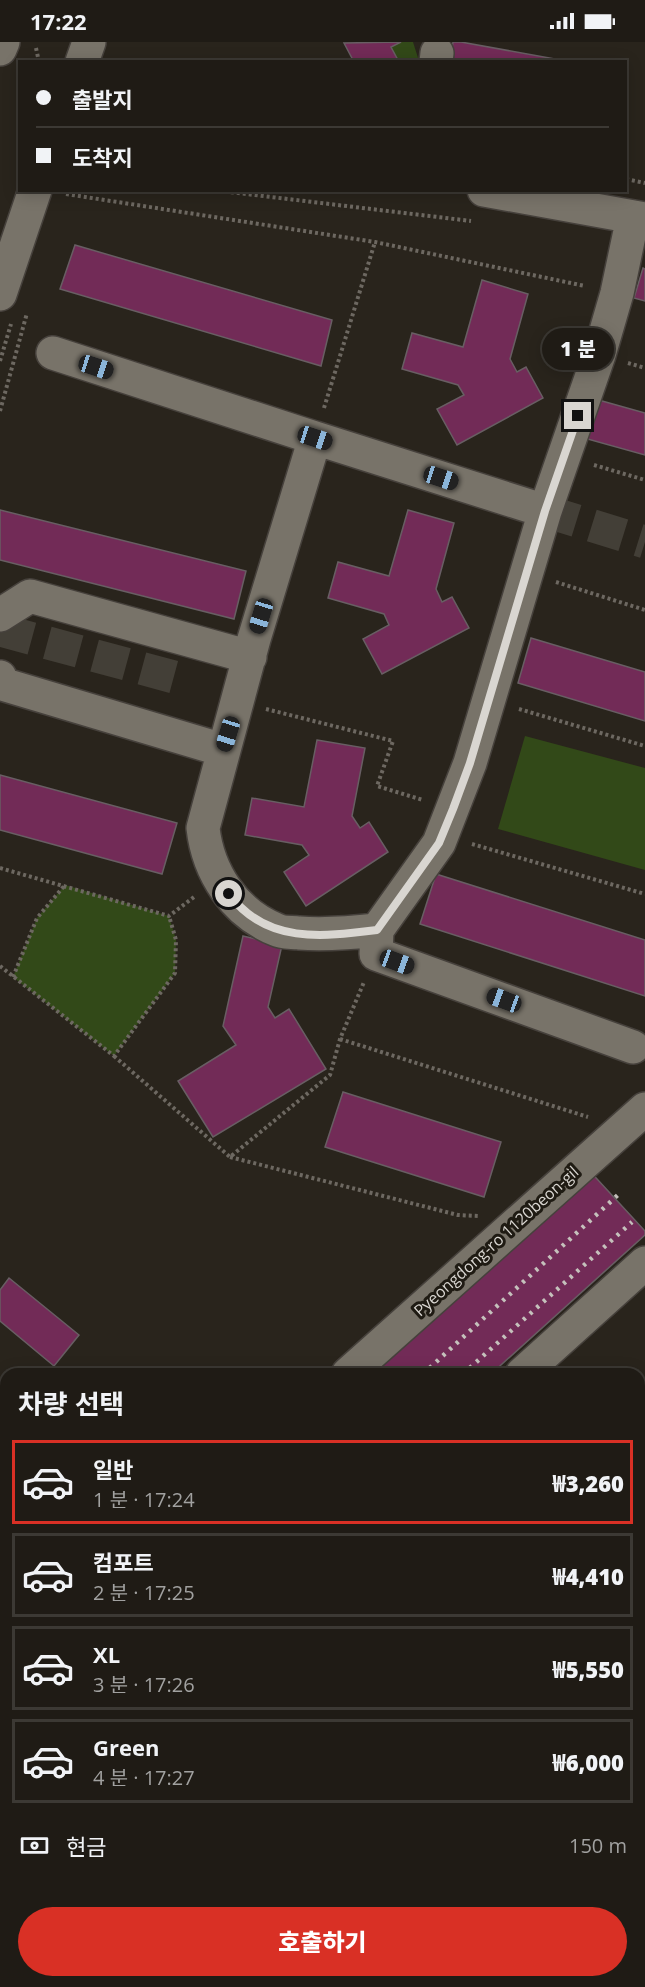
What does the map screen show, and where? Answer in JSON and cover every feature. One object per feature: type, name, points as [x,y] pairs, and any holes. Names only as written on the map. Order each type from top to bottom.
[{"type":"street","points":[[0,49],[3,42]]},
{"type":"street","points":[[83,60],[89,42]]},
{"type":"street","points":[[0,294],[48,192]]},
{"type":"street","points":[[376,942],[447,822],[470,763],[545,511],[599,355],[639,218],[495,192]]},
{"type":"street","points":[[52,353],[545,511]]},
{"type":"street","points":[[315,438],[223,750],[203,828],[206,850],[218,878],[241,909],[278,931],[376,942],[633,1047]]},
{"type":"street","points":[[0,615],[30,596],[250,657]]},
{"type":"street","points":[[0,677],[2,684],[223,750]]},
{"type":"street","name":"Pyeongdong-ro 1120beon-gil","points":[[355,1368],[645,1109]]},
{"type":"street","points":[[529,1368],[645,1263]]},
{"type":"path","points":[[34,42],[38,60]]},
{"type":"path","points":[[627,179],[645,183]]},
{"type":"path","points":[[48,192],[375,242],[617,293]]},
{"type":"path","points":[[229,192],[475,222]]},
{"type":"path","points":[[315,438],[375,242]]},
{"type":"path","points":[[0,411],[29,308]]},
{"type":"path","points":[[564,456],[645,480]]},
{"type":"path","points":[[527,573],[645,610]]},
{"type":"path","points":[[489,700],[645,746]]},
{"type":"path","points":[[237,702],[393,741],[377,786],[447,822],[645,894]]},
{"type":"path","points":[[0,868],[169,916]]},
{"type":"path","points":[[169,916],[218,878]]},
{"type":"path","points":[[13,977],[37,918],[65,885]]},
{"type":"path","points":[[114,1056],[175,973],[176,940],[169,916]]},
{"type":"path","points":[[230,1157],[330,1075],[340,1039],[376,942]]},
{"type":"path","points":[[0,966],[114,1056],[230,1157],[458,1215],[479,1216],[488,1210]]},
{"type":"path","points":[[340,1039],[590,1118],[582,1126]]},
{"type":"green space","points":[[401,42],[413,42],[419,60],[398,60],[391,47]]},
{"type":"green space","points":[[525,736],[645,768],[645,870],[498,829]]},
{"type":"green space","points":[[65,885],[169,916],[176,940],[175,973],[114,1056],[13,977],[37,918]]},
{"type":"building","points":[[401,42],[391,47],[398,60],[353,60],[344,43]]},
{"type":"building","points":[[453,42],[461,42],[560,60],[450,60]]},
{"type":"building","points":[[75,245],[332,320],[321,366],[60,289]]},
{"type":"building","points":[[643,268],[645,269],[645,301],[634,298]]},
{"type":"building","points":[[482,280],[528,294],[510,359],[517,372],[526,367],[543,398],[457,445],[437,409],[464,395],[458,385],[402,369],[412,333],[463,347]]},
{"type":"building","points":[[595,399],[645,413],[645,455],[584,438]]},
{"type":"building","points":[[0,510],[246,571],[234,619],[0,560]]},
{"type":"building","points":[[408,510],[454,523],[436,589],[442,602],[452,597],[469,628],[382,674],[363,639],[389,625],[384,614],[328,598],[338,562],[389,576]]},
{"type":"building","points":[[531,638],[645,672],[645,721],[518,683]]},
{"type":"building","points":[[317,740],[365,748],[352,816],[360,828],[369,822],[388,852],[306,906],[284,872],[309,855],[302,845],[245,835],[252,798],[304,807]]},
{"type":"building","points":[[0,775],[177,823],[162,874],[0,830]]},
{"type":"building","points":[[436,874],[645,940],[645,996],[420,924]]},
{"type":"building","points":[[243,936],[282,945],[268,1007],[275,1018],[289,1009],[326,1069],[213,1137],[178,1081],[236,1045],[223,1026]]},
{"type":"building","points":[[343,1092],[501,1142],[484,1197],[325,1147]]},
{"type":"building","points":[[586,1167],[645,1231],[645,1235],[498,1368],[364,1368]]},
{"type":"building","points":[[9,1278],[79,1335],[54,1366],[0,1321],[0,1290]]},
{"type":"tunnel","points":[[545,511],[645,542]]},
{"type":"tunnel","points":[[0,630],[185,680]]},
{"type":"railway","points":[[430,1368],[619,1194]]},
{"type":"railway","points":[[470,1368],[632,1222]]},
{"type":"route","points":[[229,894],[241,909],[278,931],[330,936],[377,930],[408,890],[439,843],[470,763],[545,511],[578,416]]}]
